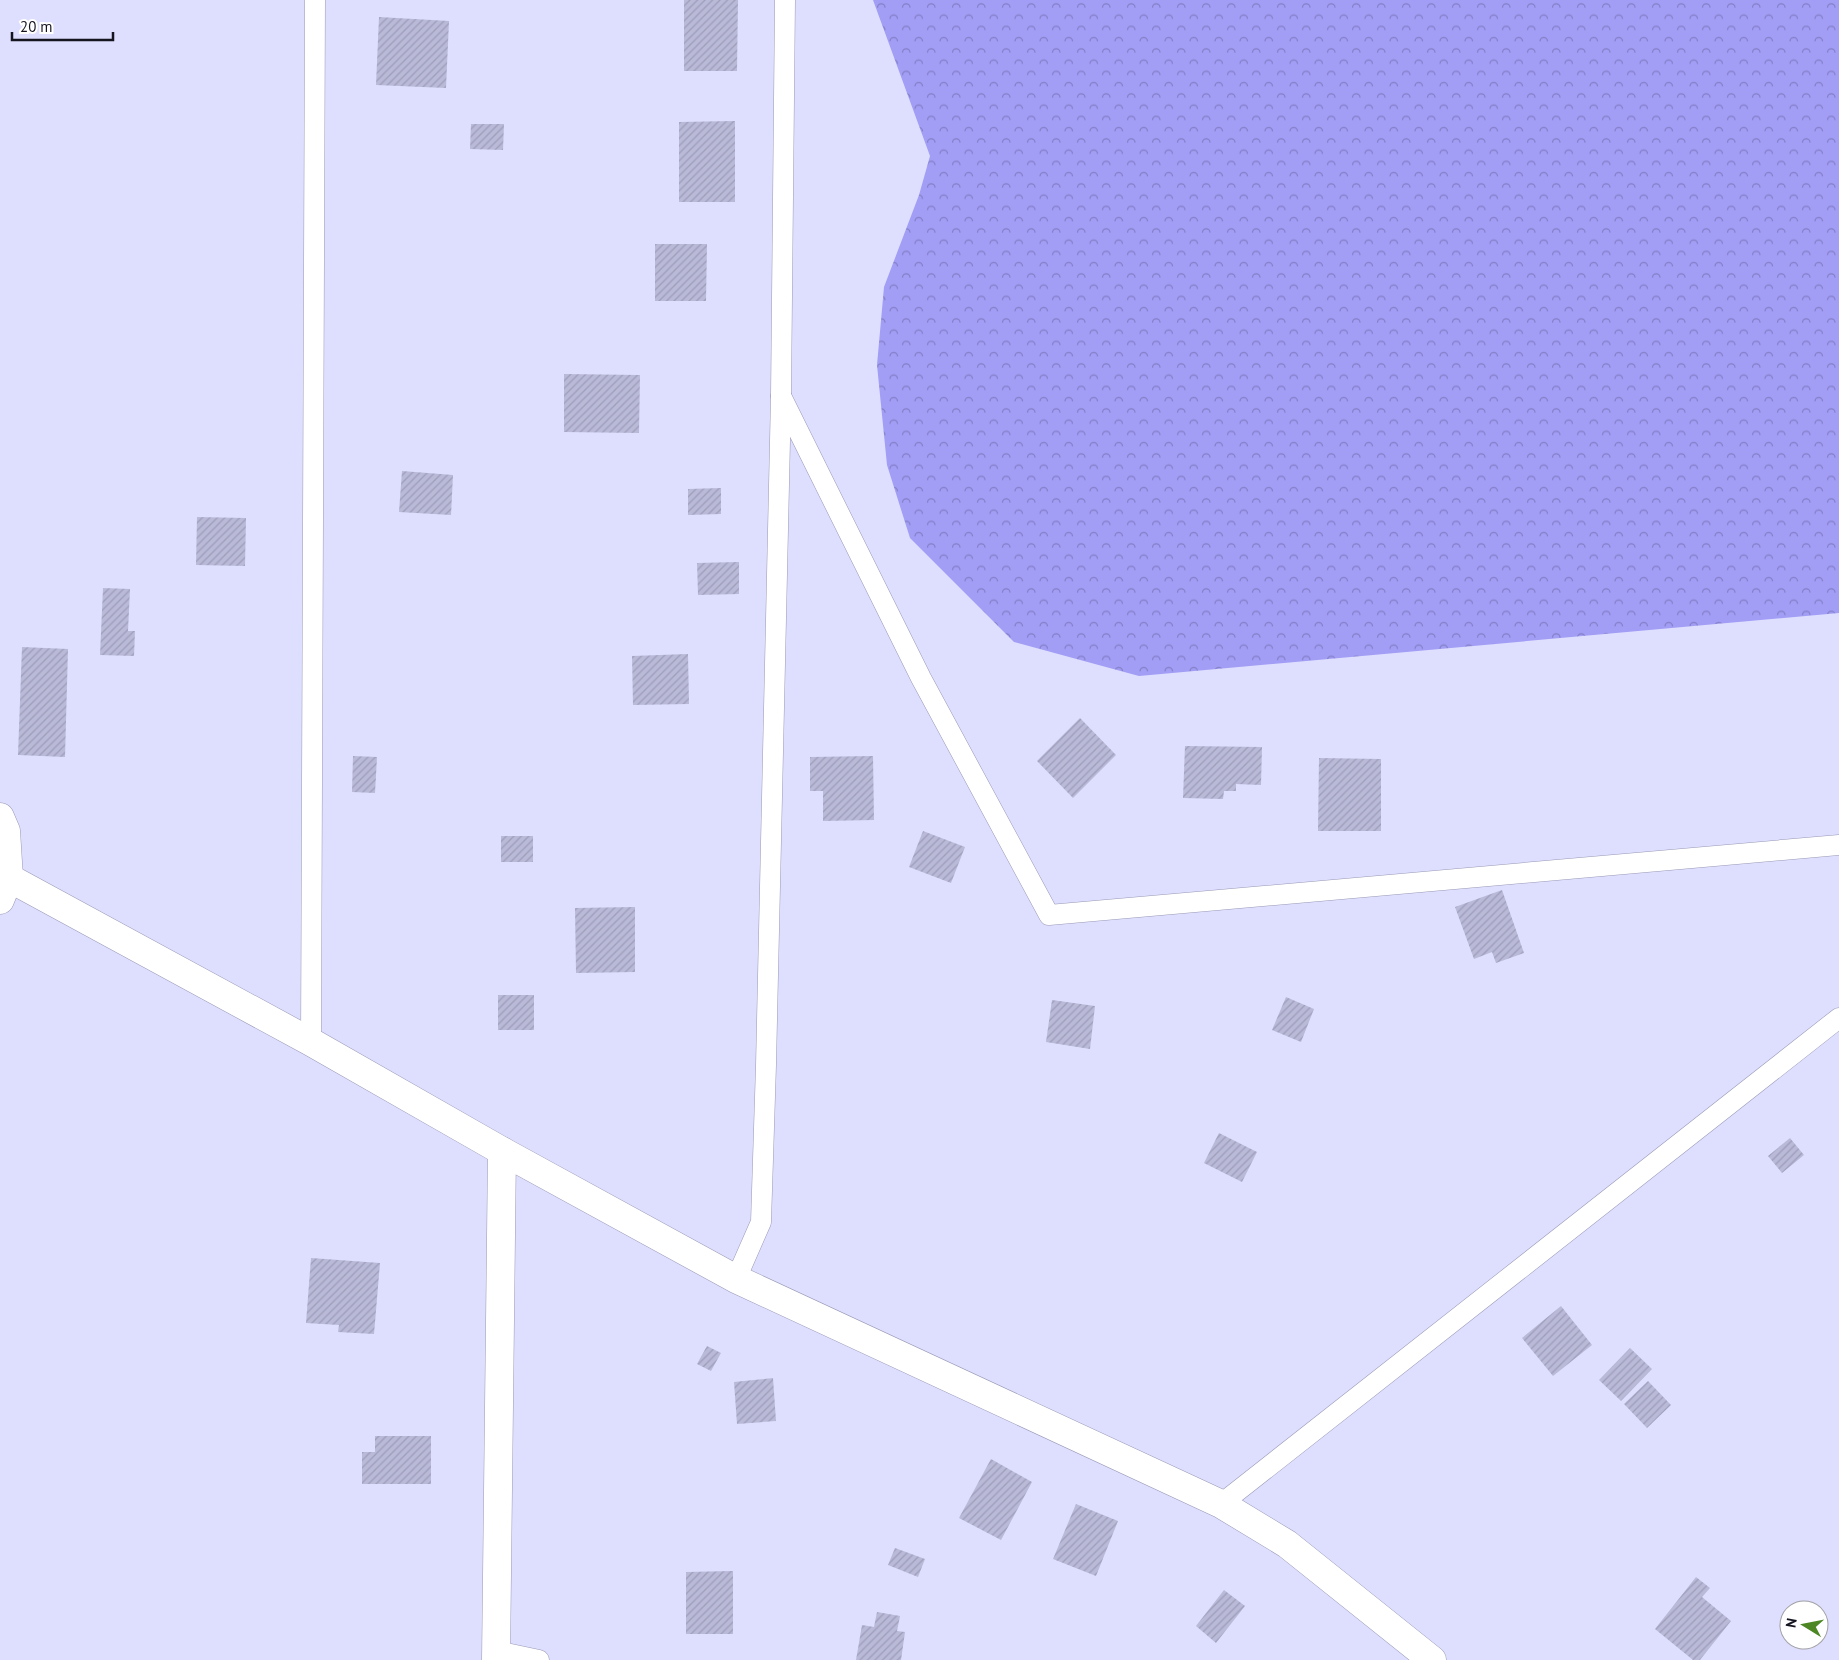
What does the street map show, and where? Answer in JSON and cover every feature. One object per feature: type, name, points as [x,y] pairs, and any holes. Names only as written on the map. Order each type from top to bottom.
[{"type":"street","points":[[0,818],[6,831],[4,889],[311,1042],[502,1151],[736,1279],[1221,1504],[1287,1544],[1432,1660]]},
{"type":"street","points":[[496,1656],[502,1151]]},
{"type":"lane","points":[[311,1042],[315,0]]},
{"type":"lane","points":[[736,1279],[761,1222],[781,396],[785,0]]},
{"type":"lane","points":[[781,396],[921,678],[1049,915],[1839,845]]},
{"type":"lane","points":[[1221,1504],[1839,1018]]},
{"type":"lane","points":[[496,1656],[539,1660]]},
{"type":"green space","points":[[873,0],[1839,0],[1839,613],[1139,676],[1014,642],[910,538],[887,465],[877,365],[884,287],[919,195],[930,156]]},
{"type":"building","points":[[684,0],[738,0],[737,71],[684,71]]},
{"type":"building","points":[[379,17],[449,21],[446,88],[376,85]]},
{"type":"building","points":[[735,121],[735,202],[679,202],[679,122]]},
{"type":"building","points":[[471,124],[504,124],[503,150],[470,149]]},
{"type":"building","points":[[655,244],[707,244],[706,301],[655,301]]},
{"type":"building","points":[[564,374],[640,375],[639,433],[564,432]]},
{"type":"building","points":[[402,471],[453,475],[451,515],[399,512]]},
{"type":"building","points":[[721,488],[721,514],[688,515],[688,489]]},
{"type":"building","points":[[197,517],[246,518],[245,566],[196,565]]},
{"type":"building","points":[[739,562],[739,594],[698,595],[697,563]]},
{"type":"building","points":[[103,588],[130,589],[128,631],[135,631],[134,656],[100,655]]},
{"type":"building","points":[[22,647],[68,649],[65,757],[18,755]]},
{"type":"building","points":[[688,654],[689,704],[633,705],[632,656]]},
{"type":"building","points":[[1080,718],[1116,755],[1073,798],[1037,761]]},
{"type":"building","points":[[1185,746],[1262,747],[1261,785],[1236,784],[1236,791],[1224,791],[1223,799],[1183,798]]},
{"type":"building","points":[[353,756],[377,757],[375,793],[352,792]]},
{"type":"building","points":[[873,756],[874,820],[823,821],[823,791],[810,791],[810,757]]},
{"type":"building","points":[[1319,758],[1381,759],[1381,831],[1318,831]]},
{"type":"building","points":[[923,831],[965,847],[951,883],[909,867]]},
{"type":"building","points":[[501,836],[533,836],[533,862],[501,862]]},
{"type":"building","points":[[1502,890],[1524,953],[1496,963],[1492,952],[1474,959],[1455,907]]},
{"type":"building","points":[[635,907],[635,972],[576,973],[575,908]]},
{"type":"building","points":[[498,995],[534,995],[534,1030],[498,1030]]},
{"type":"building","points":[[1286,997],[1314,1009],[1301,1042],[1272,1030]]},
{"type":"building","points":[[1052,1000],[1095,1006],[1090,1049],[1046,1042]]},
{"type":"building","points":[[1219,1133],[1257,1152],[1242,1182],[1204,1163]]},
{"type":"building","points":[[1790,1138],[1804,1155],[1782,1173],[1768,1156]]},
{"type":"building","points":[[311,1258],[380,1263],[374,1334],[338,1332],[339,1325],[306,1323]]},
{"type":"building","points":[[1561,1306],[1592,1345],[1553,1376],[1522,1338]]},
{"type":"building","points":[[707,1346],[721,1353],[711,1371],[697,1364]]},
{"type":"building","points":[[1630,1348],[1652,1369],[1621,1401],[1599,1380]]},
{"type":"building","points":[[773,1378],[776,1421],[737,1424],[734,1382]]},
{"type":"building","points":[[1648,1381],[1671,1405],[1647,1428],[1624,1404]]},
{"type":"building","points":[[375,1436],[431,1436],[431,1484],[362,1484],[362,1452],[375,1452]]},
{"type":"building","points":[[991,1459],[1032,1482],[1001,1540],[959,1518]]},
{"type":"building","points":[[1076,1504],[1118,1521],[1096,1576],[1053,1559]]},
{"type":"building","points":[[895,1548],[925,1559],[918,1577],[888,1565]]},
{"type":"building","points":[[733,1571],[733,1634],[686,1634],[686,1572]]},
{"type":"building","points":[[1696,1577],[1710,1588],[1702,1597],[1731,1621],[1700,1660],[1693,1660],[1655,1629]]},
{"type":"building","points":[[1224,1590],[1245,1606],[1216,1643],[1196,1626]]},
{"type":"building","points":[[877,1612],[900,1616],[897,1631],[905,1632],[901,1660],[856,1660],[862,1625],[874,1627]]}]
